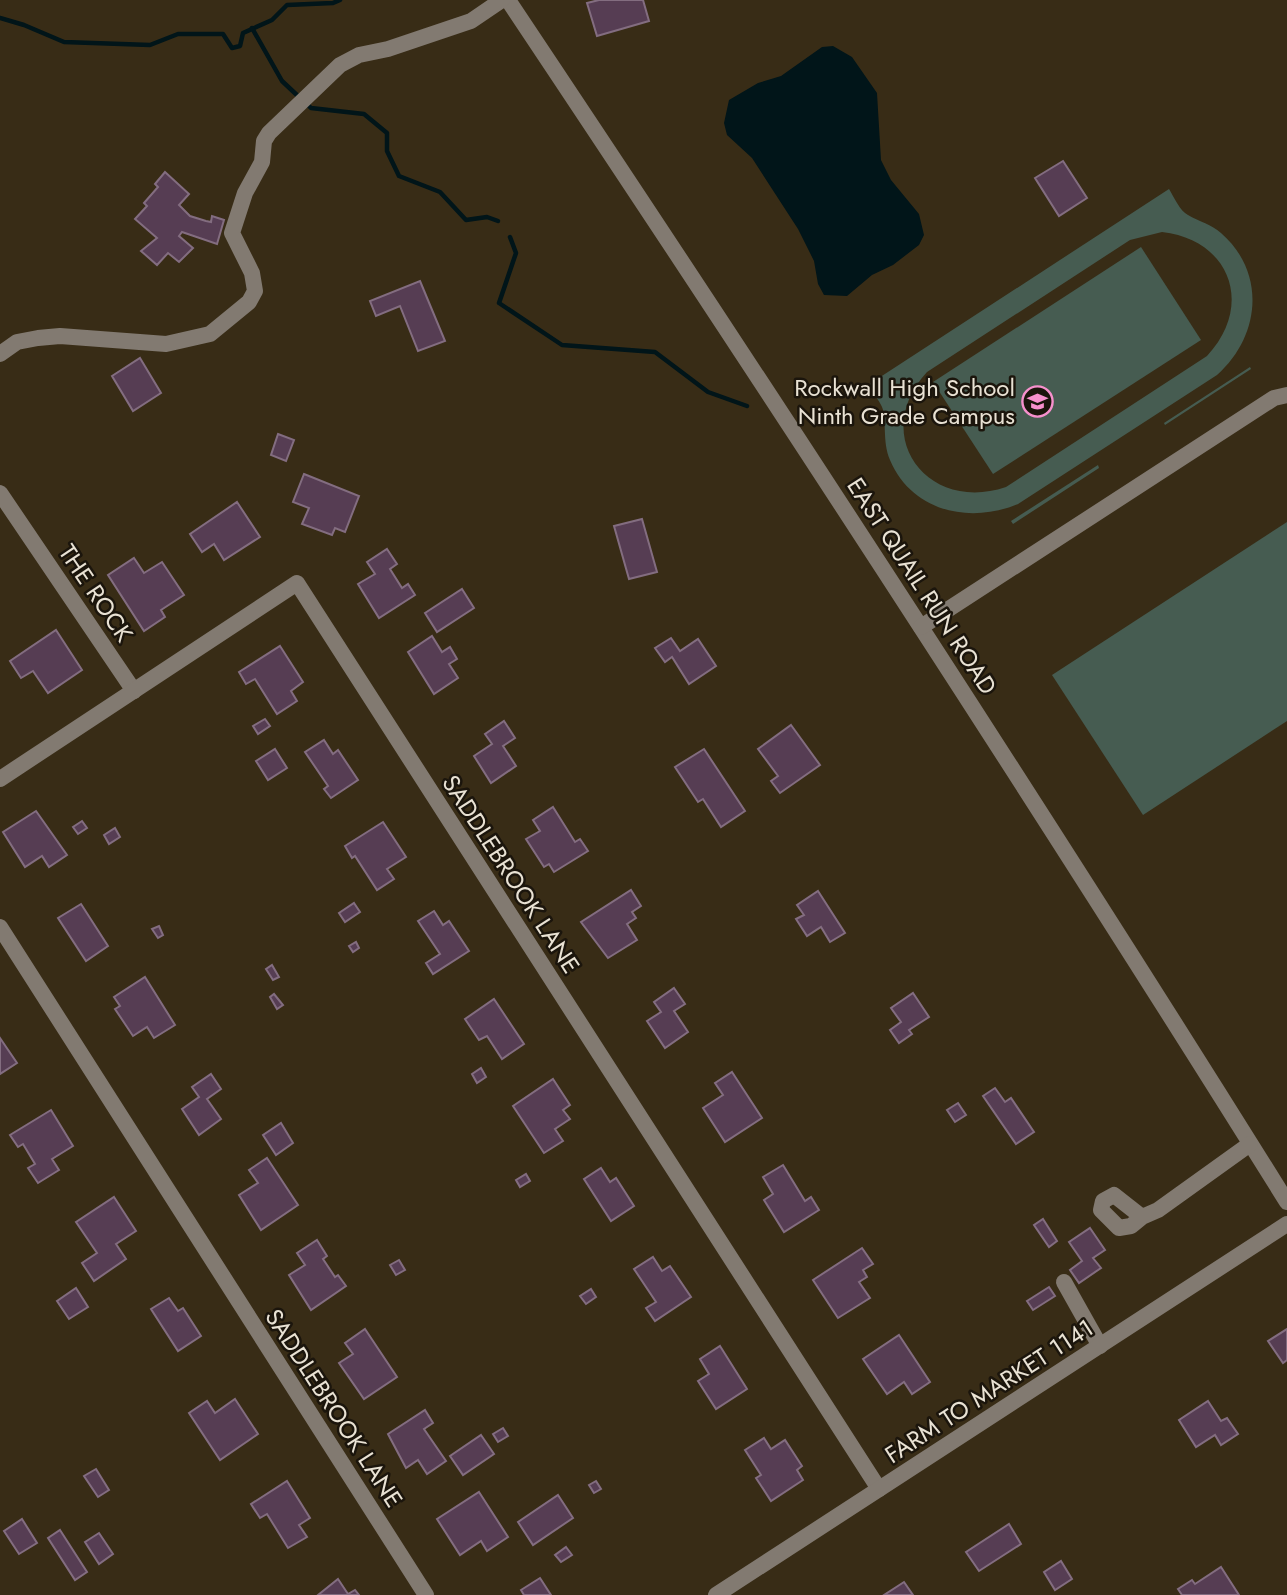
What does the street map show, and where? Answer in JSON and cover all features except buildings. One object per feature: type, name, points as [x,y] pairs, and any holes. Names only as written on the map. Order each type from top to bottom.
[{"type":"street","points":[[0,355],[17,342],[38,338],[60,336],[166,344],[210,334],[249,302],[256,281],[232,233],[245,193],[262,162],[264,141],[328,76],[359,55],[399,46],[471,21],[502,0]]},
{"type":"street","name":"EAST QUAIL RUN ROAD","points":[[508,0],[773,397],[1287,1202]]},
{"type":"street","points":[[921,627],[1274,398],[1287,395]]},
{"type":"street","name":"THE ROCK","points":[[0,494],[21,521],[134,691]]},
{"type":"street","name":"SADDLEBROOK LANE","points":[[0,779],[297,583],[879,1489]]},
{"type":"street","name":"SADDLEBROOK LANE","points":[[0,927],[426,1595]]},
{"type":"street","points":[[1142,1217],[1158,1210],[1251,1144]]},
{"type":"street","name":"FARM TO MARKET 1141","points":[[716,1595],[1287,1224]]},
{"type":"street","points":[[1064,1282],[1100,1346]]},
{"type":"green space","points":[[1169,189],[1185,213],[1221,233],[1236,249],[1246,267],[1251,285],[1249,324],[1231,360],[1217,375],[1018,504],[1000,510],[962,513],[944,509],[913,492],[900,478],[890,460],[881,404],[868,385]],"holes":[[[1162,232],[1186,238],[1205,248],[1219,262],[1228,278],[1232,297],[1230,317],[1221,337],[1207,356],[1006,487],[978,492],[952,489],[931,479],[915,463],[906,443],[904,420],[911,396],[927,372],[1130,240]]]},
{"type":"green space","points":[[1141,247],[1201,340],[993,474],[933,382]]},
{"type":"green space","points":[[1250,367],[1251,369],[1165,425],[1164,423]]},
{"type":"green space","points":[[1098,465],[1099,468],[1013,524],[1011,521]]},
{"type":"green space","points":[[1287,522],[1287,721],[1143,815],[1052,675]]},
{"type":"shaded area","points":[[833,46],[852,57],[877,93],[881,160],[891,180],[919,214],[924,235],[919,245],[893,265],[872,275],[847,296],[824,295],[818,284],[814,261],[798,229],[752,158],[727,135],[724,123],[729,100],[758,83],[781,76],[822,47]]},
{"type":"waterway","points":[[0,18],[64,42],[150,45],[178,34],[223,34],[232,48],[240,46],[243,33],[272,20],[287,5],[333,3],[340,0]]},
{"type":"waterway","points":[[252,28],[282,81],[299,97]]},
{"type":"waterway","points":[[306,103],[311,108],[364,114],[387,133],[387,151],[399,176],[440,192],[466,220],[487,217],[498,221]]},
{"type":"waterway","points":[[510,237],[516,253],[499,303],[562,345],[655,352],[708,392],[747,406]]},
{"type":"place","name":"Rockwall High School Ninth Grade Campus","points":[[1038,401]]}]
